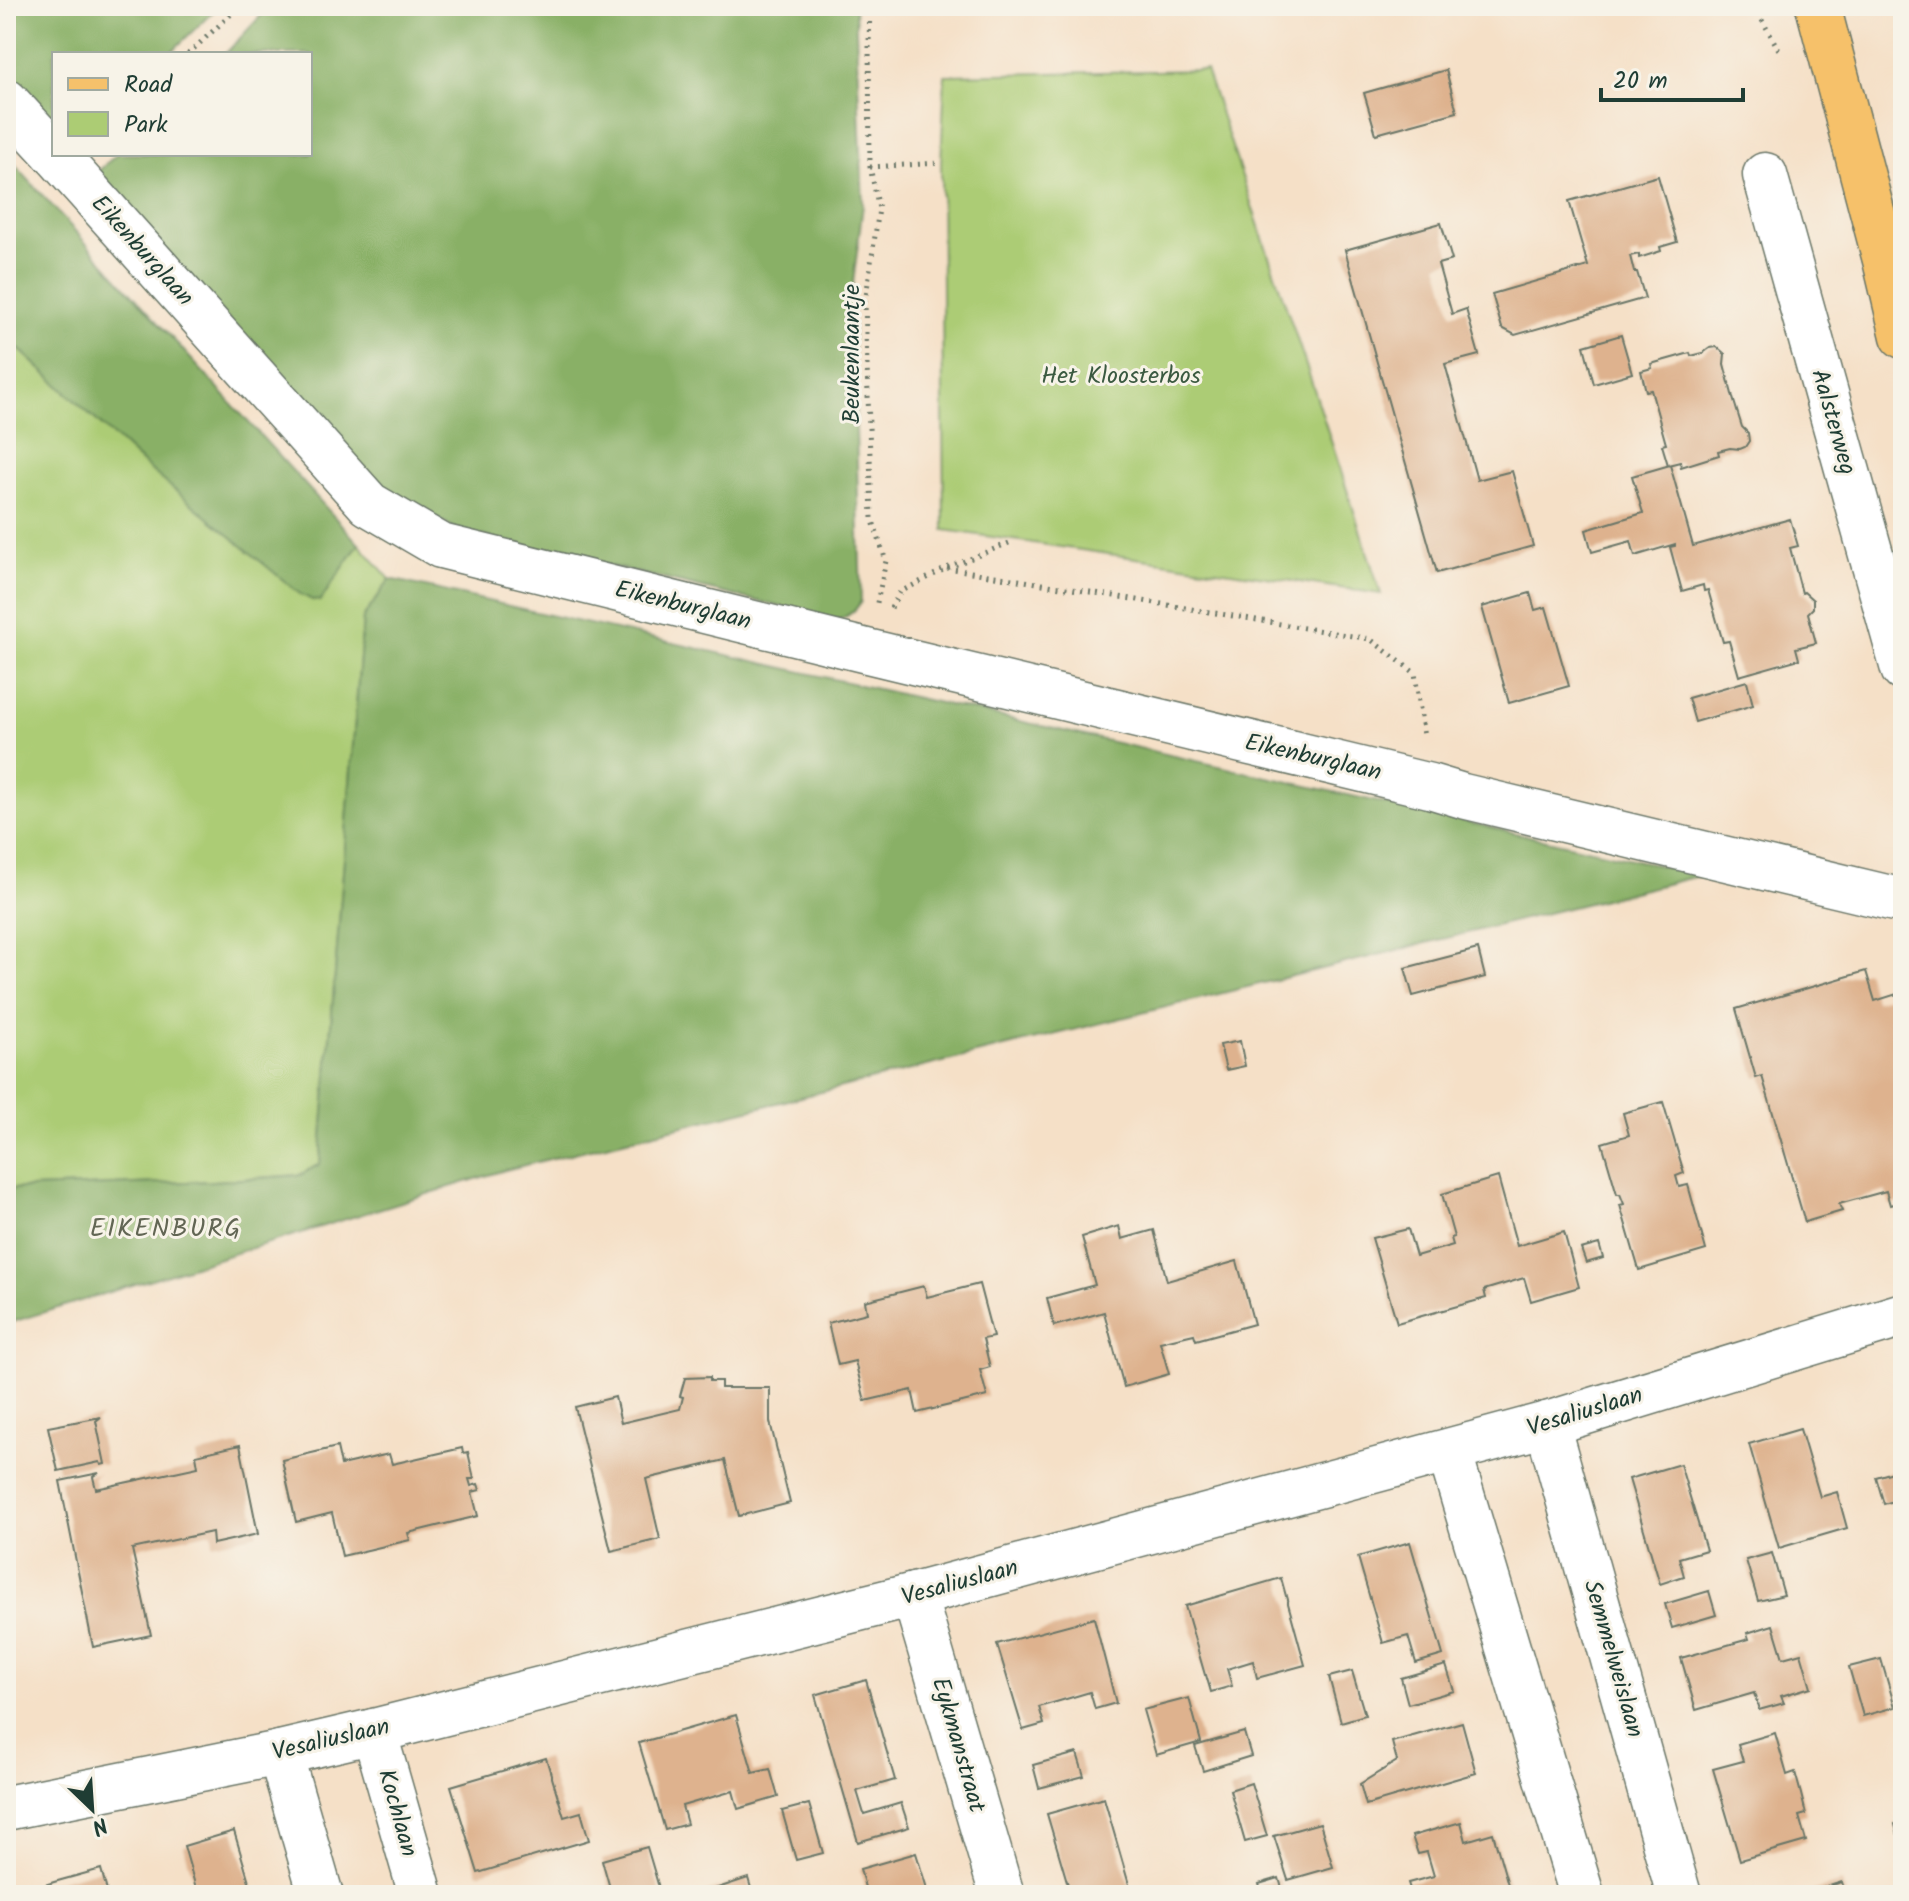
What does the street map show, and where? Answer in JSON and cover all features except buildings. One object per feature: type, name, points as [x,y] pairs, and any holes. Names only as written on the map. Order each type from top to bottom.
[{"type":"main road","points":[[1818,6],[1903,336]]},
{"type":"street","name":"Eikenburglaan","points":[[6,101],[52,152]]},
{"type":"street","name":"Eikenburglaan","points":[[56,156],[369,504],[441,546],[1447,791]]},
{"type":"street","name":"Aalsterweg","points":[[1765,175],[1903,669]]},
{"type":"street","points":[[1447,791],[1903,901]]},
{"type":"street","name":"Vesaliuslaan","points":[[6,1808],[374,1731],[914,1595],[1547,1424],[1903,1315]]},
{"type":"street","name":"Semmelweislaan","points":[[1547,1424],[1679,1895]]},
{"type":"street","points":[[1449,1451],[1582,1895]]},
{"type":"street","name":"Eykmanstraat","points":[[914,1595],[1002,1895]]},
{"type":"street","name":"Kochlaan","points":[[374,1731],[421,1895]]},
{"type":"street","points":[[280,1753],[321,1895]]},
{"type":"path","points":[[190,52],[240,6]]},
{"type":"path","name":"Beukenlaantje","points":[[867,651],[886,561],[872,518],[865,303],[879,209],[870,167],[870,6]]},
{"type":"path","points":[[870,167],[941,163]]},
{"type":"path","points":[[867,651],[900,592],[947,568],[1014,541]]},
{"type":"path","points":[[947,568],[1370,639],[1415,673],[1447,791]]},
{"type":"green space","points":[[6,6],[219,6],[171,52],[52,52],[52,119],[6,69]]},
{"type":"green space","points":[[270,6],[855,6],[863,205],[852,291],[861,601],[854,610],[837,620],[458,530],[374,485],[97,172],[115,156],[312,156],[312,52],[227,52]]},
{"type":"green space","name":"Het Kloosterbos","points":[[1206,70],[1381,594],[944,530],[941,163],[945,75]]},
{"type":"green space","points":[[6,155],[359,544],[320,601],[300,594],[147,467],[6,337]]},
{"type":"green space","points":[[6,337],[147,467],[320,601],[359,544],[390,579],[363,618],[320,1164],[300,1175],[6,1189]]},
{"type":"green space","points":[[390,579],[1702,875],[505,1170],[6,1324],[6,1189],[300,1175],[320,1164],[363,618]]},
{"type":"district","name":"EIKENBURG","points":[[166,1229]]}]
